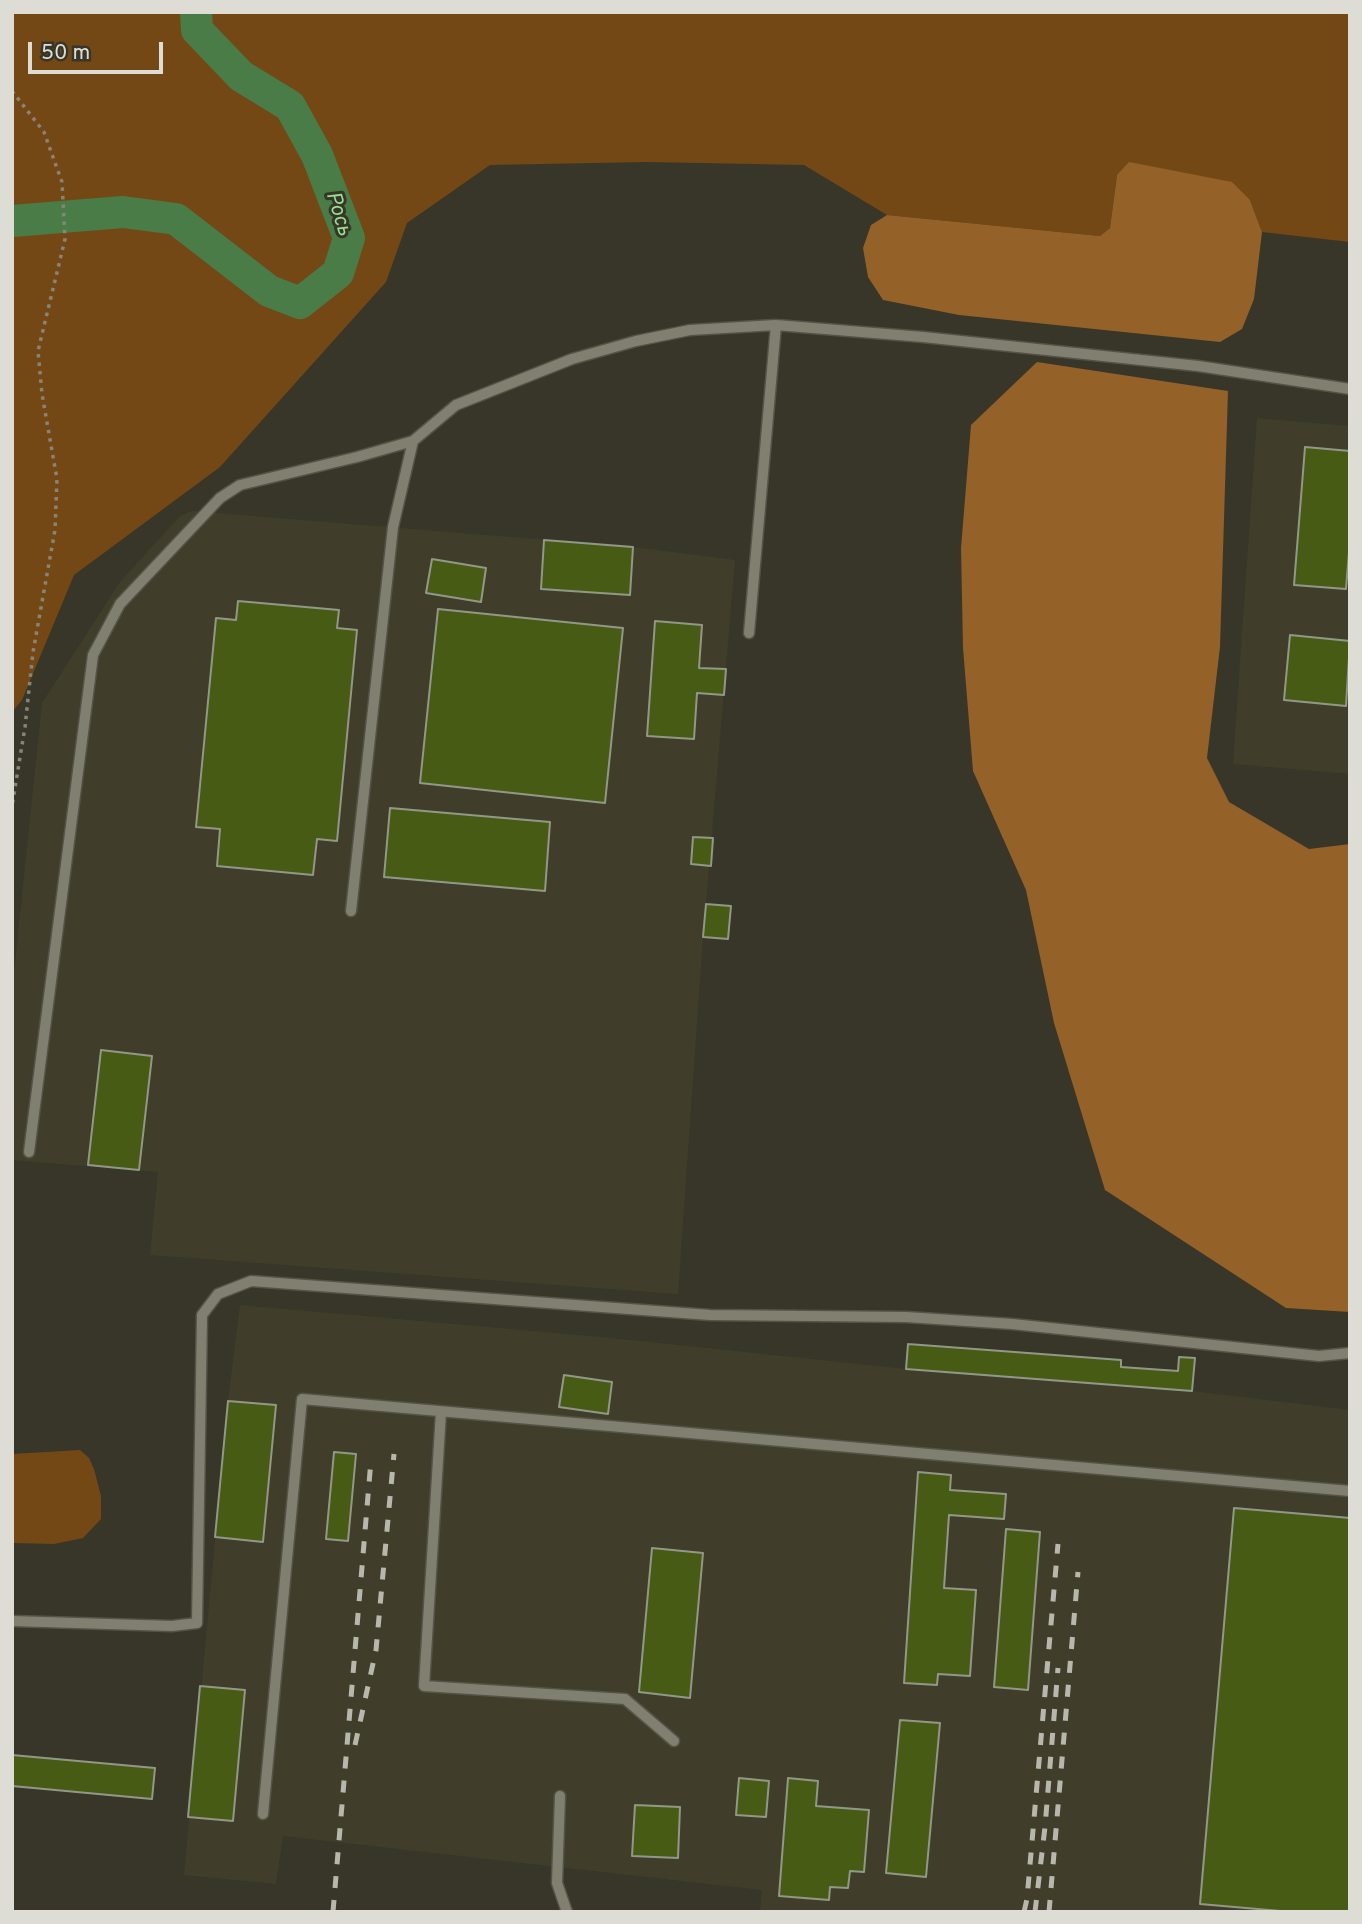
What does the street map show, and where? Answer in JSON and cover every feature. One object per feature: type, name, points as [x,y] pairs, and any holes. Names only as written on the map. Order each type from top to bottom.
[{"type":"lane","points":[[29,1152],[93,655],[120,604],[220,498],[240,485],[413,441],[456,405],[572,359],[636,341],[690,330],[776,325],[923,337],[1198,366],[1350,389]]},
{"type":"lane","points":[[749,633],[776,325]]},
{"type":"lane","points":[[351,911],[393,527],[413,441]]},
{"type":"lane","points":[[12,1621],[172,1626],[197,1623],[202,1315],[218,1294],[251,1281],[710,1315],[906,1317],[1012,1324],[1319,1356],[1350,1353]]},
{"type":"lane","points":[[263,1814],[302,1399],[1350,1491]]},
{"type":"lane","points":[[441,1412],[424,1686],[625,1699],[674,1741]]},
{"type":"lane","points":[[560,1796],[557,1883],[568,1912]]},
{"type":"path","points":[[12,91],[44,132],[62,182],[65,239],[38,351],[57,479],[55,530],[47,588],[33,652],[25,727],[12,807]]},
{"type":"shaded area","points":[[12,12],[1350,12],[1350,242],[1262,232],[1250,200],[1117,175],[1110,228],[1100,236],[887,215],[804,165],[646,162],[490,165],[407,223],[386,282],[220,467],[74,575],[22,700],[12,712]]},
{"type":"shaded area","points":[[1129,162],[1232,182],[1250,200],[1262,232],[1254,299],[1242,329],[1220,342],[959,315],[883,300],[868,277],[863,248],[871,225],[887,215],[1100,236],[1110,228],[1117,175]]},
{"type":"shaded area","points":[[1037,362],[1228,391],[1220,647],[1207,758],[1229,802],[1309,849],[1350,844],[1350,1312],[1286,1308],[1105,1190],[1054,1023],[1026,890],[973,771],[963,648],[961,548],[971,425]]},
{"type":"shaded area","points":[[1257,418],[1350,426],[1350,774],[1233,764]]},
{"type":"shaded area","points":[[192,511],[633,547],[735,560],[706,903],[731,906],[728,939],[703,937],[678,1294],[150,1255],[158,1172],[12,1160],[12,992],[42,703],[120,582],[180,516]]},
{"type":"shaded area","points":[[240,1305],[612,1338],[906,1369],[1192,1391],[1350,1410],[1350,1912],[760,1912],[762,1890],[283,1836],[276,1884],[184,1875],[228,1401]]},
{"type":"shaded area","points":[[80,1450],[89,1458],[94,1469],[101,1496],[101,1519],[83,1538],[54,1544],[12,1543],[12,1454]]},
{"type":"building","points":[[1305,447],[1350,451],[1350,540],[1346,589],[1294,585]]},
{"type":"building","points":[[544,540],[633,547],[630,595],[541,589]]},
{"type":"building","points":[[432,559],[486,568],[481,602],[426,593]]},
{"type":"building","points":[[238,601],[339,610],[337,628],[357,630],[337,841],[317,839],[313,875],[217,866],[220,829],[196,827],[216,618],[236,620]]},
{"type":"building","points":[[438,609],[623,628],[605,803],[420,783]]},
{"type":"building","points":[[655,621],[702,625],[699,668],[726,669],[724,695],[697,693],[694,739],[647,736]]},
{"type":"building","points":[[1290,635],[1350,641],[1346,706],[1284,700]]},
{"type":"building","points":[[390,808],[550,822],[545,891],[384,877]]},
{"type":"building","points":[[693,837],[713,838],[711,866],[691,864]]},
{"type":"building","points":[[706,904],[731,906],[728,939],[703,937]]},
{"type":"building","points":[[101,1050],[152,1056],[139,1170],[88,1165]]},
{"type":"building","points":[[908,1344],[1121,1360],[1121,1367],[1178,1371],[1179,1357],[1195,1358],[1192,1391],[906,1369]]},
{"type":"building","points":[[564,1375],[612,1382],[608,1414],[559,1407]]},
{"type":"building","points":[[228,1401],[276,1405],[263,1542],[215,1537]]},
{"type":"building","points":[[334,1452],[356,1454],[348,1541],[326,1539]]},
{"type":"building","points":[[918,1472],[951,1475],[950,1490],[1006,1494],[1004,1519],[949,1515],[944,1588],[976,1590],[970,1676],[938,1674],[937,1685],[904,1683]]},
{"type":"building","points":[[1234,1508],[1350,1518],[1350,1912],[1292,1912],[1200,1904]]},
{"type":"building","points":[[1006,1529],[1040,1532],[1028,1690],[994,1687]]},
{"type":"building","points":[[652,1548],[703,1553],[690,1698],[639,1692]]},
{"type":"building","points":[[200,1686],[245,1690],[233,1821],[188,1817]]},
{"type":"building","points":[[900,1720],[940,1723],[926,1877],[886,1873]]},
{"type":"building","points":[[12,1755],[155,1768],[152,1799],[12,1786]]},
{"type":"building","points":[[739,1778],[769,1781],[766,1817],[736,1815]]},
{"type":"building","points":[[788,1778],[818,1781],[816,1806],[869,1810],[864,1872],[850,1871],[848,1888],[830,1887],[829,1900],[779,1896]]},
{"type":"building","points":[[635,1805],[680,1807],[678,1858],[632,1856]]},
{"type":"waterway","name":"Рось","points":[[12,221],[123,212],[176,219],[269,291],[300,303],[338,273],[349,238],[317,155],[290,106],[241,76],[197,30],[196,12]]},
{"type":"railway","points":[[355,1745],[376,1650],[394,1454]]},
{"type":"railway","points":[[333,1912],[371,1460]]},
{"type":"railway","points":[[1024,1912],[1058,1544]]},
{"type":"railway","points":[[1049,1912],[1078,1572]]},
{"type":"railway","points":[[1035,1912],[1058,1668]]}]
